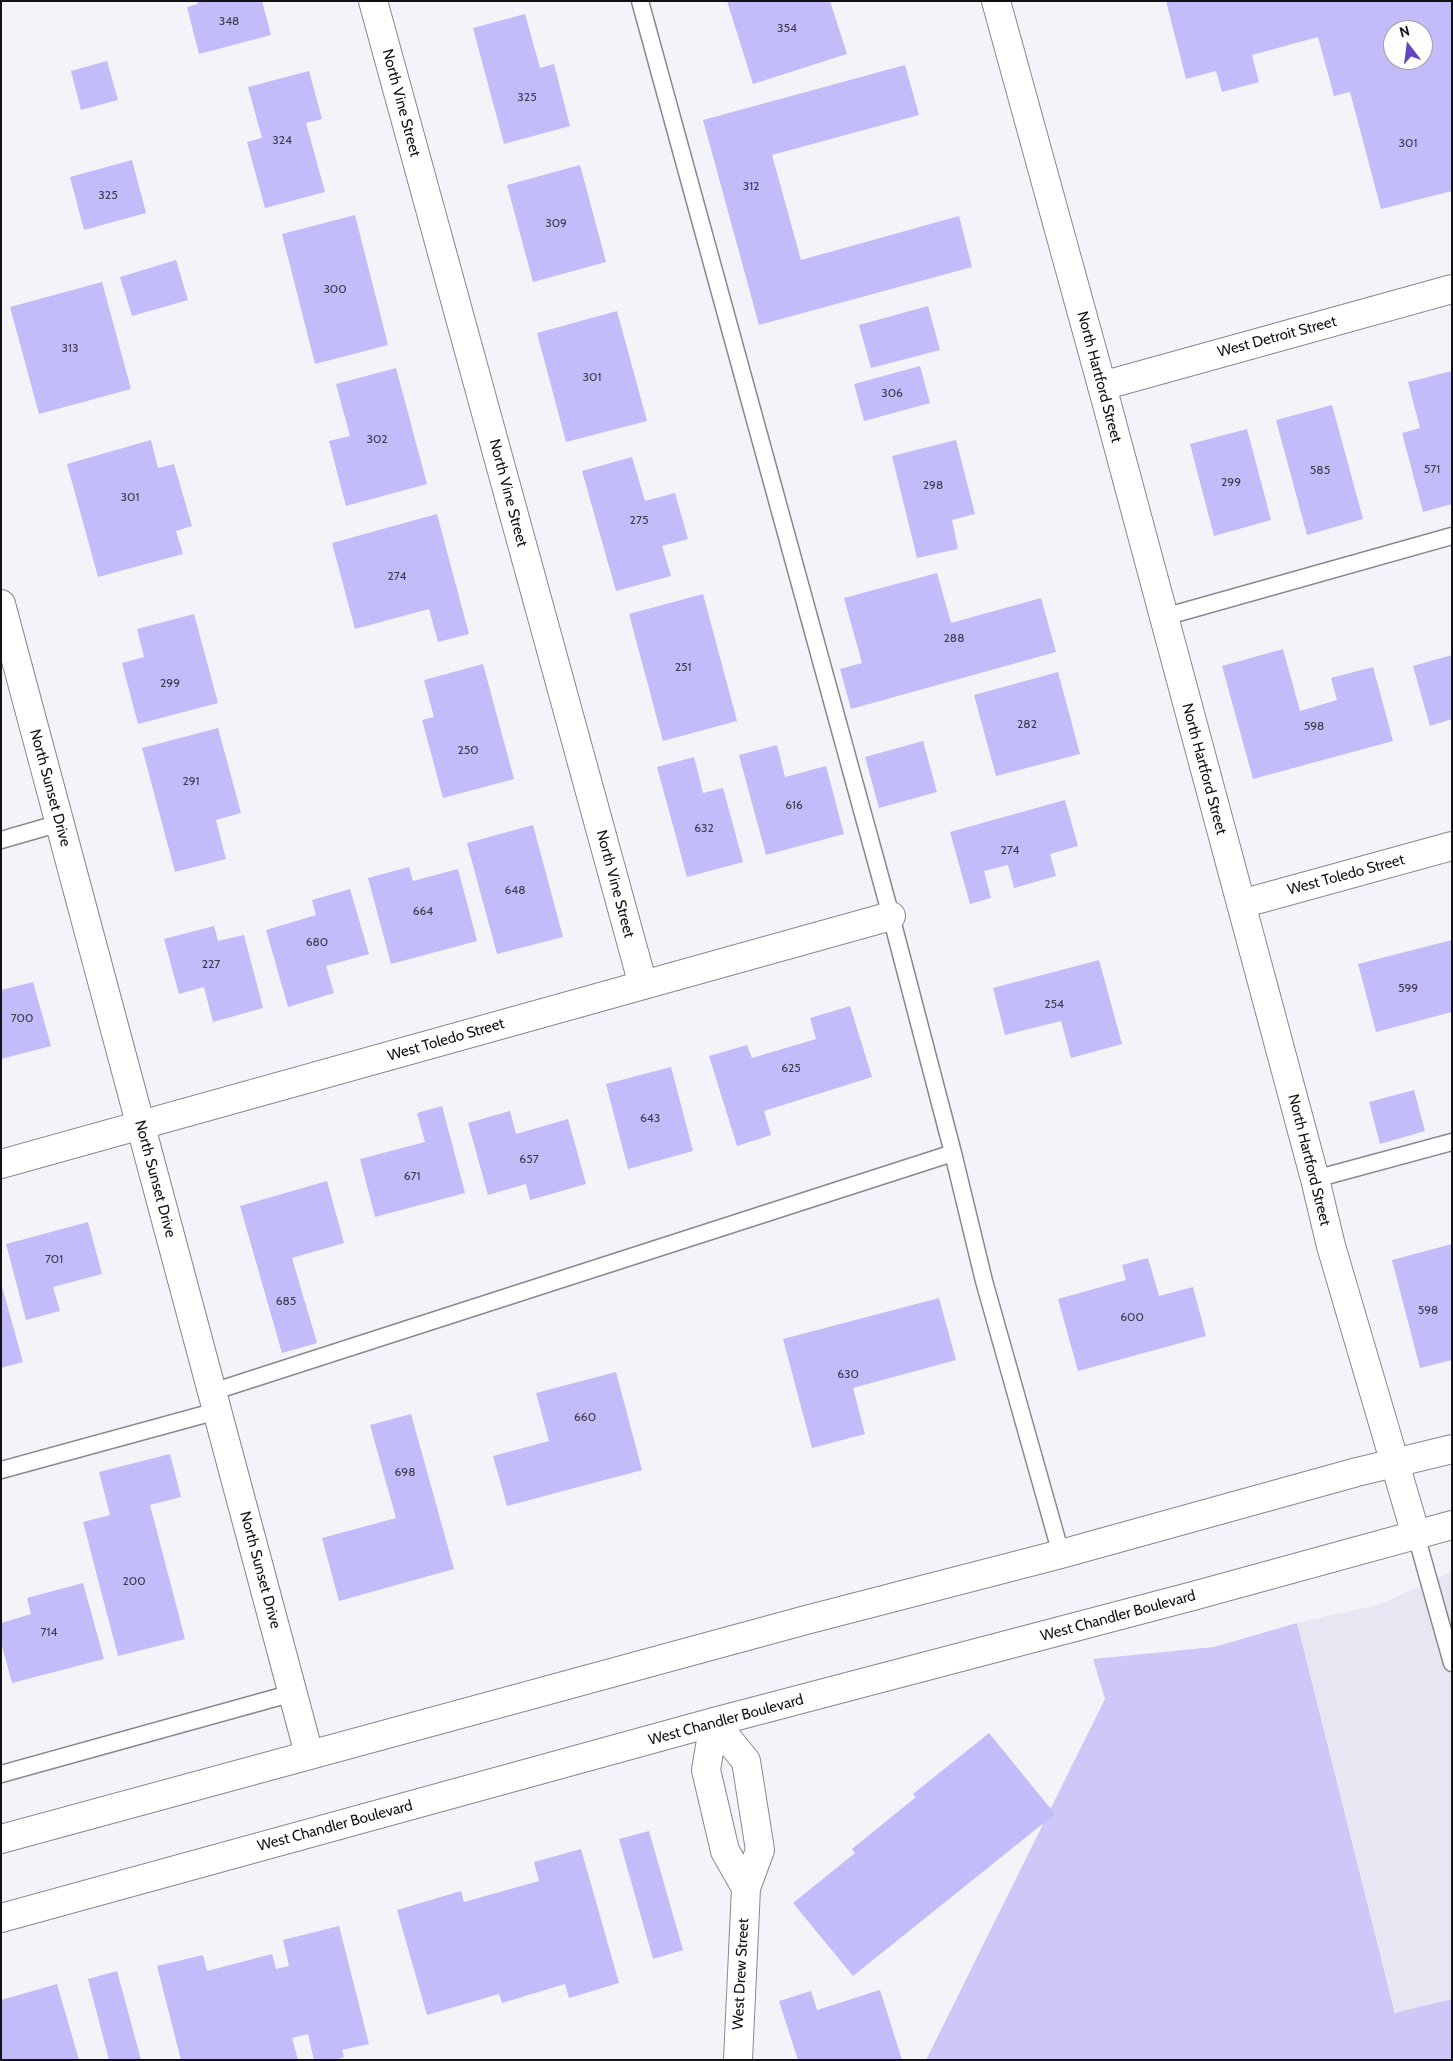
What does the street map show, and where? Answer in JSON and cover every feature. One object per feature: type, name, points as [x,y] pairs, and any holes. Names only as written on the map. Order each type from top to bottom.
[{"type":"street","name":"North Vine Street","points":[[373,1],[643,985]]},
{"type":"street","name":"North Hartford Street","points":[[996,1],[1102,386],[1315,1179],[1331,1246],[1416,1535]]},
{"type":"street","name":"West Detroit Street","points":[[1102,386],[1452,289]]},
{"type":"street","name":"North Sunset Drive","points":[[1,604],[309,1754]]},
{"type":"street","name":"West Toledo Street","points":[[1241,904],[1452,846]]},
{"type":"street","name":"West Toledo Street","points":[[1,1164],[890,916]]},
{"type":"street","points":[[1,1840],[309,1754],[806,1620],[1452,1449]]},
{"type":"street","name":"West Chandler Boulevard","points":[[1,1918],[714,1722],[1193,1596],[1452,1525]]},
{"type":"street","points":[[714,1722],[706,1770],[724,1851],[746,1888]]},
{"type":"street","name":"West Drew Street","points":[[714,1722],[746,1761],[760,1850],[746,1888],[738,2060]]},
{"type":"lane","points":[[640,1],[890,916],[984,1281],[1060,1554]]},
{"type":"lane","points":[[1164,617],[1452,536]]},
{"type":"lane","points":[[1,840],[60,824]]},
{"type":"lane","points":[[1315,1179],[1452,1142]]},
{"type":"lane","points":[[1,1470],[215,1401],[952,1153]]},
{"type":"lane","points":[[1416,1535],[1452,1663]]},
{"type":"lane","points":[[1,1774],[293,1694]]},
{"type":"shaded area","points":[[1452,1571],[1452,1999],[1396,2013],[1297,1623],[1381,1604]]},
{"type":"shaded area","points":[[1297,1623],[1395,2013],[1452,1999],[1452,2060],[926,2060],[1105,1699],[1093,1659],[1214,1647]]},
{"type":"building","points":[[197,1],[262,1],[271,35],[199,54],[187,7],[198,4]]},
{"type":"building","points":[[727,1],[830,1],[847,54],[753,84]]},
{"type":"building","points":[[1166,1],[1452,1],[1452,191],[1381,209],[1350,92],[1334,96],[1318,37],[1252,55],[1259,82],[1222,92],[1216,71],[1186,79]]},
{"type":"building","points":[[525,14],[540,68],[554,64],[570,126],[504,144],[473,28]]},
{"type":"building","points":[[107,61],[118,100],[81,110],[71,71]]},
{"type":"building","points":[[905,65],[919,115],[772,155],[801,260],[959,216],[972,267],[759,325],[703,120]]},
{"type":"building","points":[[309,71],[322,119],[306,123],[325,192],[265,208],[247,142],[262,138],[248,87]]},
{"type":"building","points":[[132,160],[146,213],[84,230],[70,177]]},
{"type":"building","points":[[580,165],[606,262],[533,282],[507,185]]},
{"type":"building","points":[[355,215],[388,345],[315,364],[282,234]]},
{"type":"building","points":[[176,260],[188,300],[132,316],[120,277]]},
{"type":"building","points":[[102,282],[131,389],[39,414],[10,307]]},
{"type":"building","points":[[928,306],[940,350],[871,368],[859,325]]},
{"type":"building","points":[[617,311],[647,421],[566,442],[537,333]]},
{"type":"building","points":[[920,366],[930,403],[864,421],[854,384]]},
{"type":"building","points":[[396,368],[427,484],[346,506],[329,441],[350,436],[336,384]]},
{"type":"building","points":[[1452,371],[1452,504],[1423,512],[1402,433],[1420,428],[1408,382]]},
{"type":"building","points":[[1332,405],[1363,519],[1307,535],[1276,420]]},
{"type":"building","points":[[1247,429],[1271,520],[1214,536],[1190,444]]},
{"type":"building","points":[[151,440],[158,468],[174,464],[192,526],[176,531],[183,554],[98,577],[67,464]]},
{"type":"building","points":[[956,440],[975,514],[952,520],[958,549],[917,558],[892,456]]},
{"type":"building","points":[[632,457],[645,501],[675,493],[688,539],[662,546],[671,576],[616,591],[582,471]]},
{"type":"building","points":[[437,514],[469,634],[438,642],[429,609],[355,629],[332,543]]},
{"type":"building","points":[[937,573],[951,623],[1041,598],[1056,652],[851,709],[840,669],[862,663],[844,598]]},
{"type":"building","points":[[703,594],[737,721],[663,741],[629,614]]},
{"type":"building","points":[[194,614],[218,703],[138,724],[122,663],[144,657],[137,629]]},
{"type":"building","points":[[1283,649],[1300,711],[1337,700],[1331,678],[1373,667],[1393,741],[1253,779],[1222,666]]},
{"type":"building","points":[[1452,655],[1452,719],[1430,726],[1413,666]]},
{"type":"building","points":[[483,664],[514,779],[443,798],[422,720],[434,717],[424,680]]},
{"type":"building","points":[[1058,672],[1080,754],[996,776],[974,695]]},
{"type":"building","points":[[218,728],[241,813],[216,820],[226,859],[175,872],[142,748]]},
{"type":"building","points":[[923,741],[937,792],[879,808],[865,757]]},
{"type":"building","points":[[777,745],[785,777],[826,766],[844,834],[766,855],[739,755]]},
{"type":"building","points":[[694,757],[703,793],[723,788],[743,862],[687,877],[657,767]]},
{"type":"building","points":[[1065,800],[1078,846],[1050,854],[1056,876],[1014,888],[1008,865],[984,871],[991,898],[970,904],[950,832]]},
{"type":"building","points":[[533,825],[563,937],[497,954],[467,843]]},
{"type":"building","points":[[409,867],[413,881],[458,869],[477,941],[391,964],[368,878]]},
{"type":"building","points":[[350,889],[369,954],[326,966],[334,993],[288,1007],[266,930],[316,915],[312,900]]},
{"type":"building","points":[[214,926],[218,941],[244,935],[263,1008],[213,1022],[204,987],[179,994],[164,939]]},
{"type":"building","points":[[1452,940],[1452,1012],[1376,1032],[1358,964]]},
{"type":"building","points":[[1099,960],[1122,1044],[1071,1058],[1061,1021],[1005,1035],[993,988]]},
{"type":"building","points":[[33,982],[51,1046],[1,1059],[1,990]]},
{"type":"building","points":[[850,1006],[872,1077],[764,1111],[771,1135],[737,1146],[709,1056],[747,1045],[752,1058],[816,1039],[810,1018]]},
{"type":"building","points":[[671,1067],[693,1151],[628,1169],[606,1084]]},
{"type":"building","points":[[1414,1090],[1425,1131],[1380,1144],[1369,1102]]},
{"type":"building","points":[[442,1106],[465,1193],[375,1217],[360,1159],[425,1142],[417,1113]]},
{"type":"building","points":[[510,1111],[516,1134],[568,1119],[586,1184],[530,1200],[526,1184],[488,1195],[468,1123]]},
{"type":"building","points":[[327,1181],[344,1243],[292,1258],[317,1343],[282,1353],[240,1206]]},
{"type":"building","points":[[88,1222],[102,1274],[53,1287],[60,1311],[26,1320],[6,1244]]},
{"type":"building","points":[[1452,1244],[1452,1360],[1420,1368],[1392,1260]]},
{"type":"building","points":[[1148,1258],[1159,1296],[1193,1287],[1206,1336],[1078,1371],[1058,1299],[1126,1280],[1122,1265]]},
{"type":"building","points":[[1,1283],[23,1362],[1,1368]]},
{"type":"building","points":[[939,1298],[956,1360],[853,1388],[865,1434],[812,1448],[783,1339]]},
{"type":"building","points":[[616,1372],[642,1470],[507,1506],[493,1456],[549,1441],[536,1393]]},
{"type":"building","points":[[411,1414],[454,1569],[339,1601],[322,1538],[396,1518],[370,1425]]},
{"type":"building","points":[[170,1454],[181,1497],[150,1505],[185,1639],[118,1656],[83,1522],[110,1515],[99,1472]]},
{"type":"building","points":[[83,1583],[104,1659],[12,1683],[1,1642],[1,1623],[31,1614],[27,1598]]},
{"type":"building","points":[[989,1733],[1055,1814],[853,1976],[793,1903],[855,1853],[852,1849],[916,1797],[913,1794]]},
{"type":"building","points":[[649,1831],[683,1950],[653,1959],[619,1839]]},
{"type":"building","points":[[581,1849],[619,1983],[569,1998],[565,1984],[502,2003],[499,1994],[427,2015],[397,1910],[461,1891],[464,1902],[539,1881],[534,1862]]},
{"type":"building","points":[[339,1926],[369,2044],[342,2050],[344,2057],[334,2060],[314,2060],[308,2034],[292,2038],[298,2060],[181,2060],[157,1966],[203,1955],[207,1971],[272,1954],[276,1969],[289,1966],[283,1940]]},
{"type":"building","points":[[117,1971],[141,2060],[109,2060],[88,1979]]},
{"type":"building","points":[[57,1984],[79,2060],[1,2060],[1,2000]]},
{"type":"building","points":[[880,1990],[902,2060],[798,2060],[779,2001],[811,1991],[817,2010]]}]
